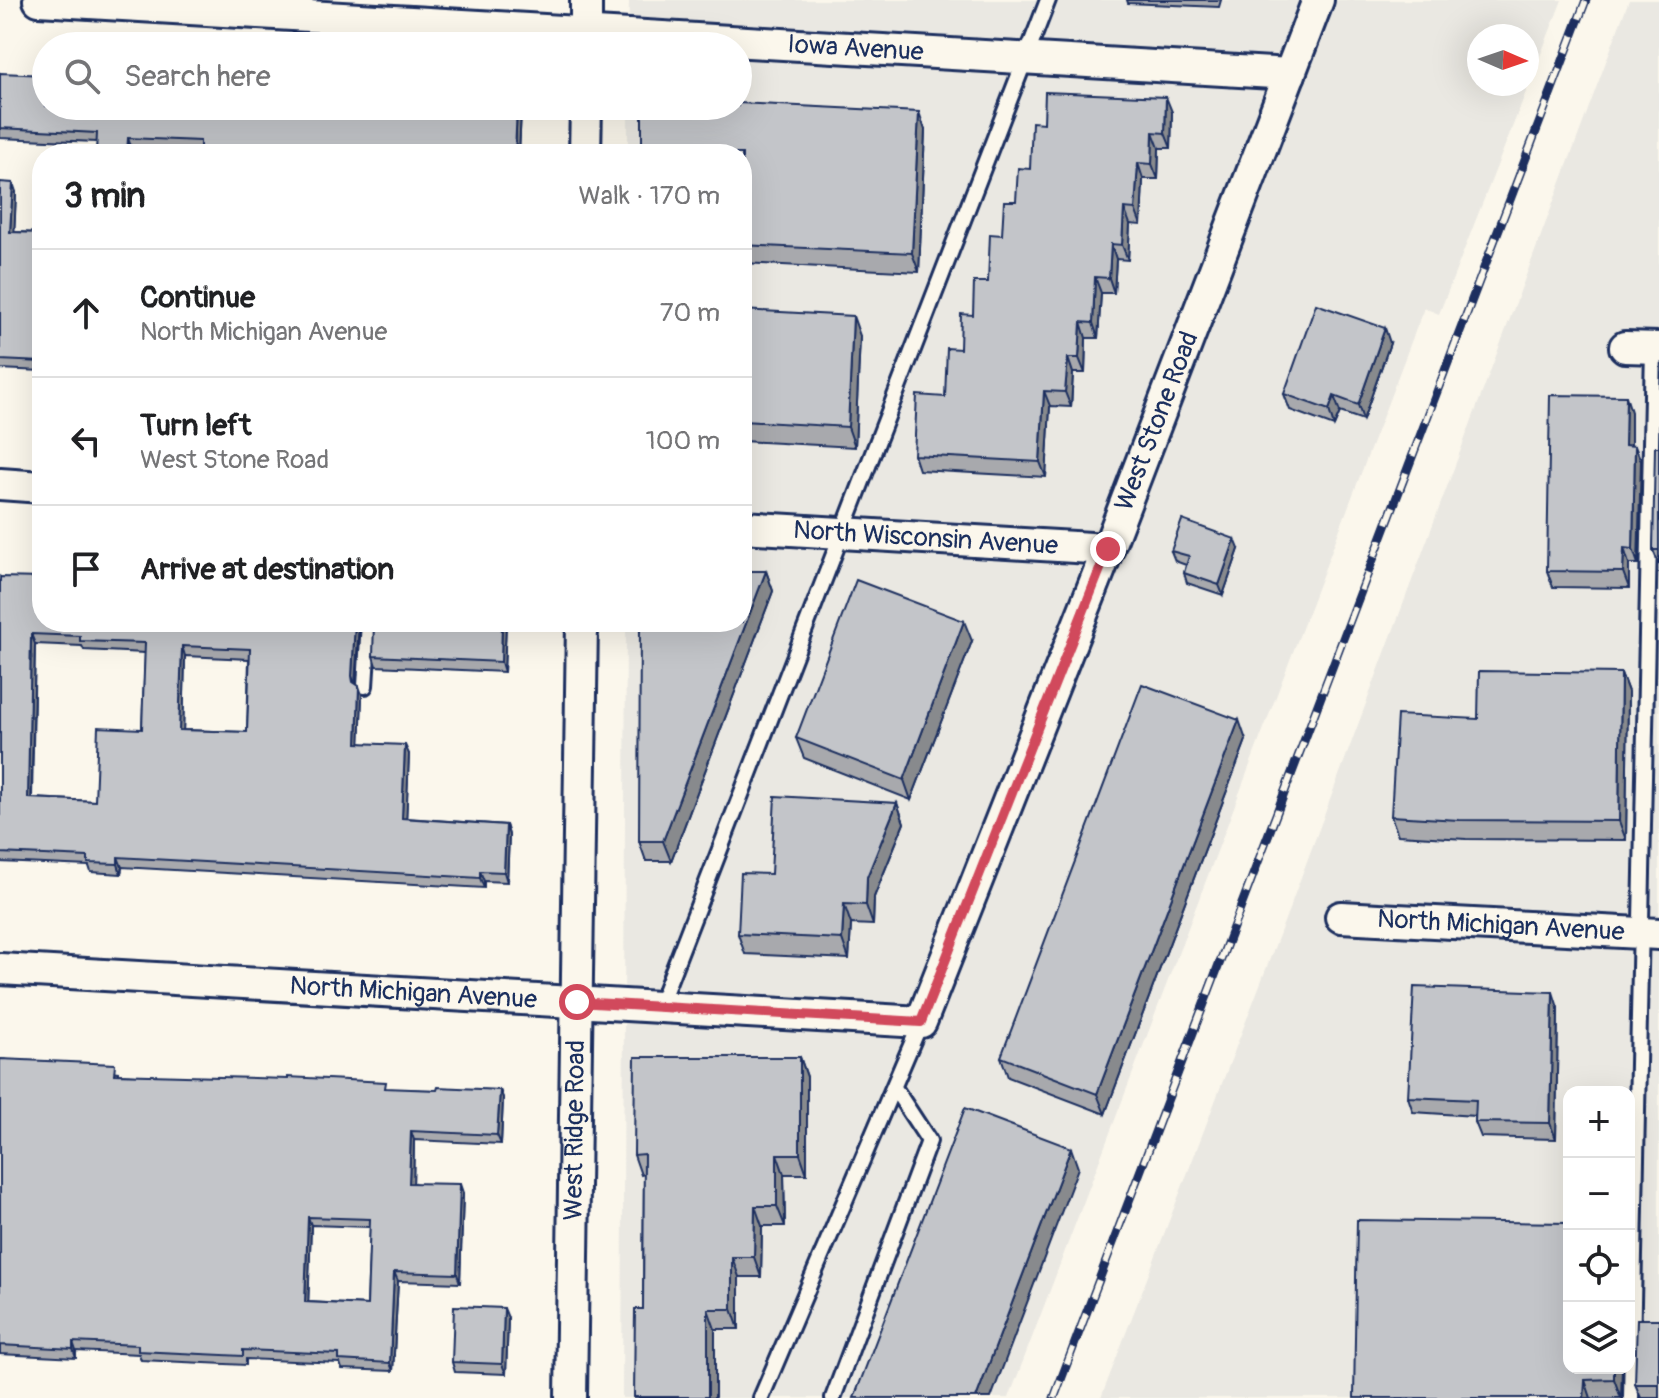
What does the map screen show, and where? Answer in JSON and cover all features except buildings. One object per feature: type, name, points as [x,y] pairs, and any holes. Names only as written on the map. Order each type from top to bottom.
[{"type":"street","name":"Iowa Avenue","points":[[39,0],[488,32]]},
{"type":"street","points":[[586,0],[586,32]]},
{"type":"street","name":"West Stone Road","points":[[921,1022],[1108,549],[1318,0]]},
{"type":"street","name":"Iowa Avenue","points":[[752,46],[1290,74]]},
{"type":"street","points":[[585,144],[586,120]]},
{"type":"street","points":[[0,484],[32,486]]},
{"type":"street","name":"North Wisconsin Avenue","points":[[752,528],[1108,549]]},
{"type":"street","name":"West Ridge Road","points":[[571,1398],[582,632]]},
{"type":"street","name":"North Michigan Avenue","points":[[1341,917],[1649,933]]},
{"type":"street","name":"North Michigan Avenue","points":[[0,969],[921,1022]]},
{"type":"lane","points":[[659,1008],[1048,0]]},
{"type":"lane","points":[[1631,1398],[1649,933],[1646,347]]},
{"type":"lane","points":[[365,686],[368,632]]},
{"type":"lane","points":[[761,1398],[921,1022]]},
{"type":"lane","points":[[833,1398],[929,1141],[895,1089]]},
{"type":"shaded area","points":[[629,0],[1562,0],[1539,59],[1539,24],[1467,24],[1467,96],[1524,96],[1439,314],[1424,308],[1009,1398],[622,1398],[626,632],[752,632],[752,144],[628,144],[628,120],[752,120],[752,32],[628,32]]},
{"type":"shaded area","points":[[1629,0],[1659,0],[1659,1398],[1101,1398],[1291,904]]},
{"type":"railway","points":[[1054,1398],[1586,0]]},
{"type":"route","points":[[577,1002],[921,1022],[1108,549]]}]
